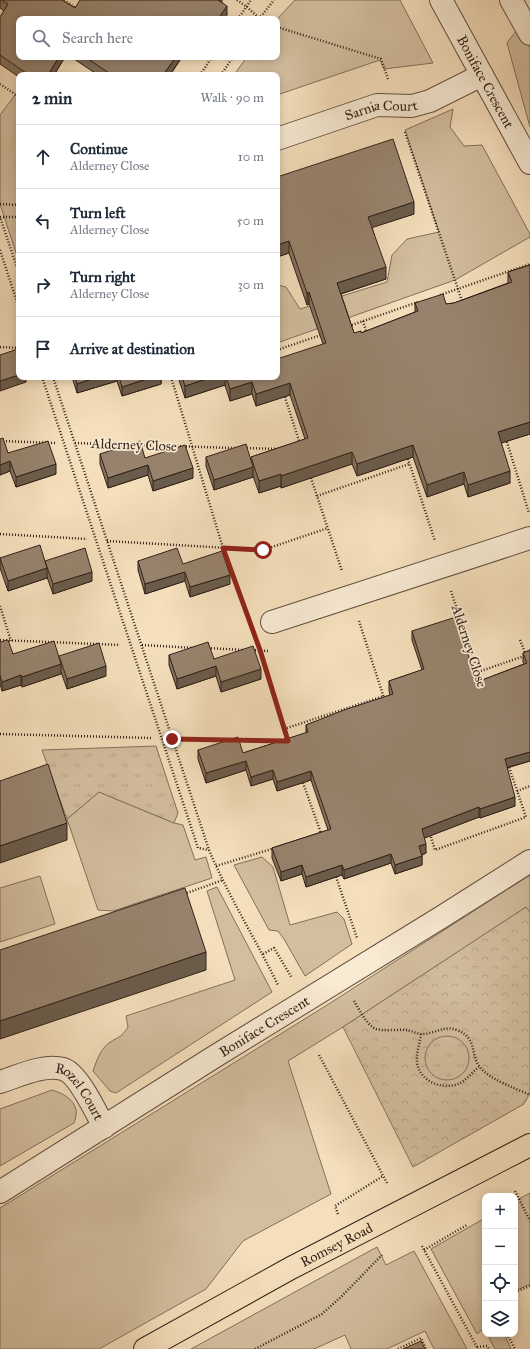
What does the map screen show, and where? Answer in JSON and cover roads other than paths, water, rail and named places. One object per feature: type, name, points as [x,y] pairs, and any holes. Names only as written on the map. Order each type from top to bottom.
[{"type":"main road","name":"Romsey Road","points":[[145,1349],[291,1268],[530,1145]]},
{"type":"street","name":"Boniface Crescent","points":[[441,0],[530,163]]},
{"type":"street","points":[[511,0],[530,34]]},
{"type":"street","name":"Sarnia Court","points":[[280,137],[377,105],[412,106],[430,102],[482,75]]},
{"type":"street","points":[[272,622],[530,538]]},
{"type":"street","name":"Boniface Crescent","points":[[0,1192],[304,1000],[440,918],[530,861]]},
{"type":"street","name":"Rozel Court","points":[[0,1082],[36,1070],[65,1070],[75,1078],[82,1088],[104,1127]]}]
